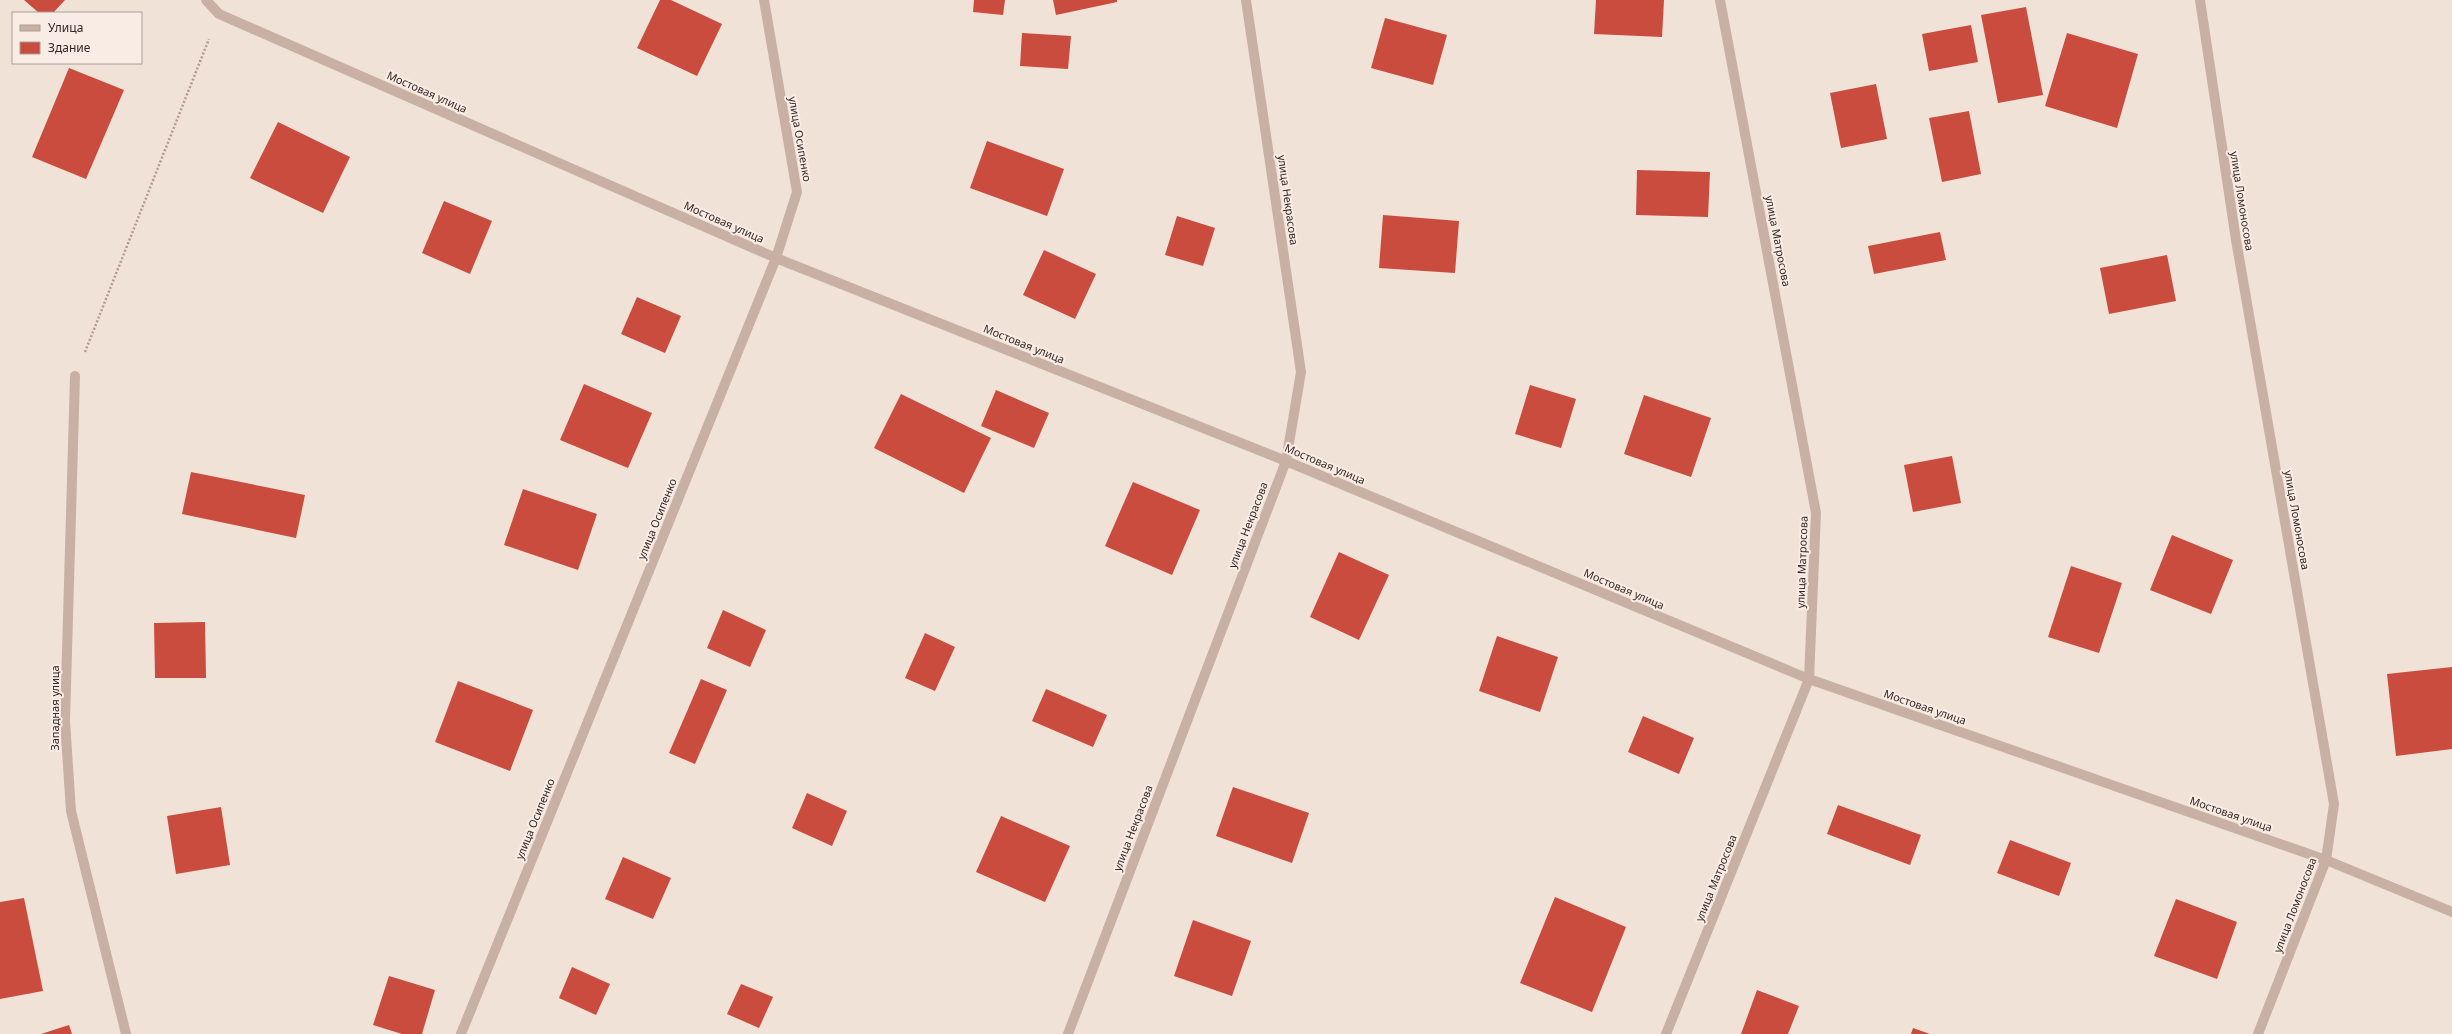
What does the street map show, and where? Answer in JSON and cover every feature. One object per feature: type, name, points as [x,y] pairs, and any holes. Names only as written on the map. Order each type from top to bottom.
[{"type":"street","name":"Мостовая улица","points":[[206,0],[219,14],[776,258],[1286,461],[1809,679],[2326,860],[2452,912]]},
{"type":"street","name":"улица Осипенко","points":[[461,1034],[776,258],[797,192],[764,0]]},
{"type":"street","name":"улица Некрасова","points":[[1068,1034],[1286,461],[1301,372],[1246,0]]},
{"type":"street","name":"улица Матросова","points":[[1666,1034],[1809,679],[1816,513],[1720,0]]},
{"type":"street","name":"улица Ломоносова","points":[[2200,0],[2237,248],[2334,804],[2326,860],[2258,1034]]},
{"type":"street","name":"Западная улица","points":[[75,376],[65,721],[71,812],[126,1034]]},
{"type":"path","points":[[75,376],[219,14]]},
{"type":"building","points":[[24,0],[65,0],[54,12],[38,12]]},
{"type":"building","points":[[660,0],[671,0],[722,24],[697,76],[637,48]]},
{"type":"building","points":[[974,0],[1005,0],[1003,15],[973,12]]},
{"type":"building","points":[[1053,0],[1117,0],[1117,2],[1056,15]]},
{"type":"building","points":[[1596,0],[1664,0],[1662,37],[1594,34]]},
{"type":"building","points":[[2026,7],[2043,95],[1998,103],[1981,15]]},
{"type":"building","points":[[1385,18],[1447,35],[1433,85],[1371,68]]},
{"type":"building","points":[[1971,25],[1978,62],[1929,71],[1922,34]]},
{"type":"building","points":[[1022,33],[1071,36],[1068,69],[1020,66]]},
{"type":"building","points":[[2067,33],[2138,54],[2117,128],[2045,106]]},
{"type":"building","points":[[69,68],[124,90],[86,179],[32,157]]},
{"type":"building","points":[[1876,84],[1887,139],[1841,148],[1830,93]]},
{"type":"building","points":[[1969,111],[1981,174],[1942,182],[1929,118]]},
{"type":"building","points":[[278,122],[350,157],[323,213],[250,178]]},
{"type":"building","points":[[987,141],[1064,169],[1047,216],[970,188]]},
{"type":"building","points":[[1637,170],[1710,172],[1708,217],[1636,215]]},
{"type":"building","points":[[444,201],[492,221],[470,274],[422,253]]},
{"type":"building","points":[[1383,215],[1459,221],[1455,273],[1379,268]]},
{"type":"building","points":[[1177,216],[1215,228],[1203,266],[1165,255]]},
{"type":"building","points":[[1940,232],[1946,260],[1874,274],[1868,246]]},
{"type":"building","points":[[1044,250],[1096,274],[1075,319],[1023,295]]},
{"type":"building","points":[[2167,255],[2176,301],[2109,314],[2100,268]]},
{"type":"building","points":[[637,297],[681,316],[665,353],[621,334]]},
{"type":"building","points":[[584,384],[652,413],[628,468],[560,440]]},
{"type":"building","points":[[1530,385],[1576,399],[1561,448],[1515,434]]},
{"type":"building","points":[[996,390],[1049,413],[1034,448],[981,426]]},
{"type":"building","points":[[901,394],[991,438],[964,493],[874,448]]},
{"type":"building","points":[[1644,395],[1711,418],[1691,477],[1624,454]]},
{"type":"building","points":[[1952,456],[1961,503],[1913,512],[1904,465]]},
{"type":"building","points":[[191,472],[305,495],[296,538],[182,514]]},
{"type":"building","points":[[1133,482],[1200,510],[1172,575],[1105,546]]},
{"type":"building","points":[[523,489],[597,514],[578,570],[504,545]]},
{"type":"building","points":[[2172,535],[2233,560],[2211,614],[2150,590]]},
{"type":"building","points":[[1339,552],[1389,575],[1359,640],[1310,617]]},
{"type":"building","points":[[2071,566],[2122,583],[2099,653],[2048,637]]},
{"type":"building","points":[[723,610],[766,630],[750,667],[707,648]]},
{"type":"building","points":[[205,622],[206,678],[155,678],[154,623]]},
{"type":"building","points":[[925,633],[955,647],[935,691],[905,678]]},
{"type":"building","points":[[1497,636],[1558,657],[1540,712],[1479,691]]},
{"type":"building","points":[[2452,667],[2452,749],[2396,756],[2387,674]]},
{"type":"building","points":[[701,679],[727,690],[695,764],[669,753]]},
{"type":"building","points":[[458,681],[533,710],[510,771],[435,742]]},
{"type":"building","points":[[1046,689],[1107,715],[1093,747],[1032,721]]},
{"type":"building","points":[[1643,716],[1694,738],[1679,774],[1628,752]]},
{"type":"building","points":[[1233,787],[1309,813],[1292,863],[1216,836]]},
{"type":"building","points":[[807,793],[847,811],[832,846],[792,828]]},
{"type":"building","points":[[1838,805],[1921,835],[1910,865],[1827,834]]},
{"type":"building","points":[[221,807],[230,865],[176,874],[167,816]]},
{"type":"building","points":[[1001,816],[1070,846],[1045,902],[976,872]]},
{"type":"building","points":[[2010,840],[2071,863],[2059,896],[1997,873]]},
{"type":"building","points":[[623,857],[671,878],[653,919],[605,899]]},
{"type":"building","points":[[1555,897],[1626,927],[1592,1012],[1520,983]]},
{"type":"building","points":[[24,898],[43,991],[0,999],[0,902]]},
{"type":"building","points":[[2176,899],[2237,922],[2217,979],[2154,956]]},
{"type":"building","points":[[1193,920],[1251,941],[1232,996],[1174,976]]},
{"type":"building","points":[[572,967],[610,984],[596,1015],[559,998]]},
{"type":"building","points":[[389,976],[435,990],[422,1034],[402,1034],[373,1025]]},
{"type":"building","points":[[741,984],[773,997],[759,1028],[727,1014]]},
{"type":"building","points":[[1757,990],[1799,1006],[1788,1034],[1741,1034]]},
{"type":"building","points":[[69,1025],[72,1034],[41,1034]]},
{"type":"building","points":[[1913,1028],[1930,1034],[1911,1034]]}]
